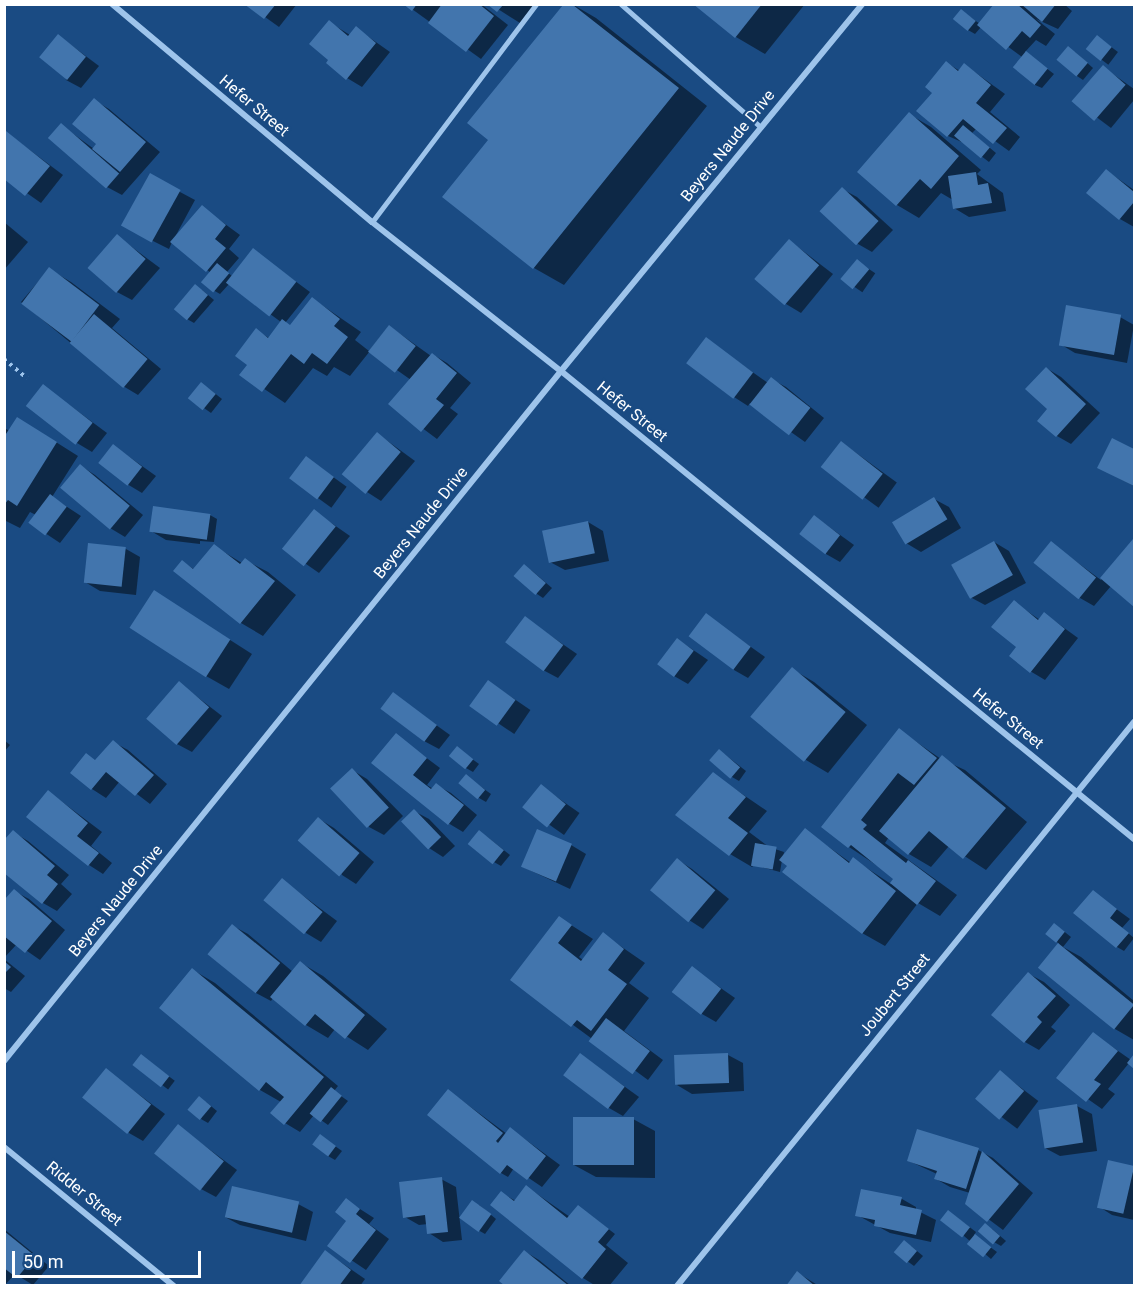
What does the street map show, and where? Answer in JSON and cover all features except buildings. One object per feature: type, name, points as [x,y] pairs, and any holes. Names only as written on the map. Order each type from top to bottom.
[{"type":"street","name":"Hefer Street","points":[[112,4],[372,222],[561,371],[1134,839]]},
{"type":"street","name":"Beyers Naude Drive","points":[[4,1061],[561,371],[862,4]]},
{"type":"street","name":"Joubert Street","points":[[677,1286],[1134,722]]},
{"type":"street","name":"Ridder Street","points":[[4,1147],[174,1286]]},
{"type":"lane","points":[[372,222],[536,4]]},
{"type":"lane","points":[[621,4],[761,127]]},
{"type":"path","points":[[4,359],[27,378]]}]
